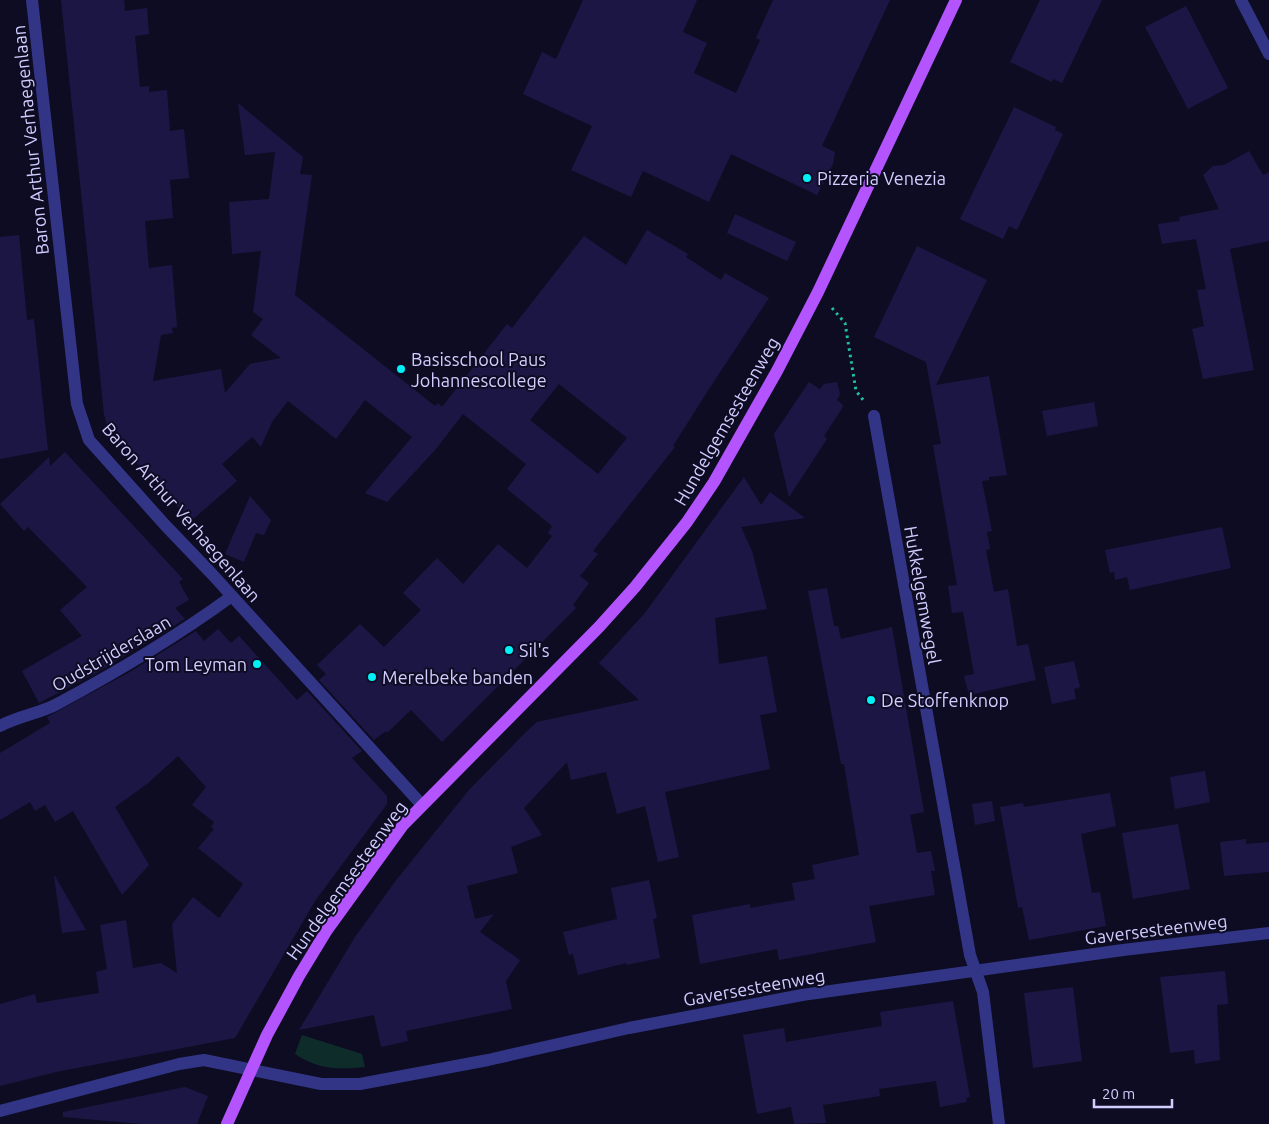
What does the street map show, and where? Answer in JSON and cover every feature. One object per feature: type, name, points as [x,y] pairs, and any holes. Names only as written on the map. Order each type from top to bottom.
[{"type":"main road","name":"Hundelgemsesteenweg","points":[[227,1124],[250,1071],[284,1003],[327,930],[403,825],[599,627],[635,587],[687,522],[714,482],[777,371],[818,292],[956,0]]},
{"type":"street","name":"Baron Arthur Verhaegenlaan","points":[[32,0],[78,404],[90,440],[165,525],[422,805]]},
{"type":"street","points":[[1241,0],[1269,54]]},
{"type":"street","name":"Hukkelgemwegel","points":[[874,416],[970,955],[983,992],[999,1124]]},
{"type":"street","name":"Oudstrijderslaan","points":[[0,726],[19,716],[55,706],[187,628],[232,596]]},
{"type":"street","name":"Gaversesteenweg","points":[[0,1111],[179,1064],[204,1060],[250,1071],[321,1084],[360,1084],[488,1060],[629,1028],[802,996],[976,970],[1269,933]]},
{"type":"path","points":[[818,292],[845,324],[856,391],[874,416]]},
{"type":"green space","points":[[302,1035],[362,1054],[365,1067],[328,1067],[303,1059],[295,1054]]},
{"type":"building","points":[[61,0],[124,0],[125,11],[147,8],[149,34],[135,36],[140,87],[149,86],[149,92],[167,90],[170,131],[184,129],[189,178],[170,180],[173,218],[145,221],[149,268],[172,265],[177,327],[172,328],[173,333],[161,335],[153,381],[221,369],[225,393],[250,364],[281,358],[251,335],[263,319],[253,312],[261,251],[232,254],[229,202],[269,199],[275,152],[245,155],[238,103],[303,157],[300,174],[312,175],[295,295],[435,406],[438,403],[442,407],[507,324],[512,328],[584,236],[626,265],[647,230],[688,254],[686,257],[721,280],[725,273],[769,298],[673,446],[675,447],[593,551],[598,554],[580,576],[589,583],[573,605],[576,608],[442,742],[411,710],[387,733],[386,731],[374,740],[319,680],[326,674],[317,665],[360,624],[384,647],[421,610],[403,593],[437,558],[463,584],[498,544],[527,568],[552,536],[548,533],[552,526],[507,489],[526,464],[463,414],[436,449],[387,502],[365,493],[412,437],[365,400],[336,439],[288,401],[272,422],[261,447],[252,437],[222,464],[237,481],[191,521],[109,433],[104,414]],"holes":[[[559,384],[627,438],[598,474],[530,420]]]},
{"type":"building","points":[[583,0],[697,0],[683,32],[707,43],[694,73],[736,93],[760,40],[756,38],[773,0],[890,0],[822,146],[835,152],[833,164],[817,195],[731,154],[709,202],[643,171],[631,197],[571,170],[592,126],[523,94],[542,52],[556,59]]},
{"type":"building","points":[[1040,0],[1102,0],[1062,83],[1053,79],[1052,82],[1010,62]]},
{"type":"building","points":[[1186,6],[1228,88],[1188,109],[1145,27]]},
{"type":"building","points":[[1014,107],[1056,127],[1055,130],[1063,134],[1017,230],[1009,226],[1003,239],[960,219]]},
{"type":"building","points":[[1249,151],[1263,175],[1269,172],[1269,241],[1230,249],[1254,370],[1203,379],[1192,329],[1204,326],[1197,290],[1206,289],[1196,239],[1162,244],[1158,224],[1180,221],[1179,217],[1219,209],[1203,175],[1213,166],[1224,165]]},
{"type":"building","points":[[735,214],[796,242],[787,261],[727,233]]},
{"type":"building","points":[[19,235],[27,320],[34,319],[48,450],[0,459],[0,237]]},
{"type":"building","points":[[917,246],[987,280],[936,385],[989,376],[1007,475],[989,477],[989,480],[982,481],[992,531],[987,532],[990,549],[986,550],[994,592],[1008,589],[1017,646],[1028,644],[1036,680],[969,695],[964,676],[974,674],[963,612],[952,613],[948,586],[957,585],[933,445],[941,444],[926,362],[874,337]]},
{"type":"building","points":[[809,382],[820,389],[824,384],[837,382],[840,394],[837,400],[843,407],[824,436],[827,439],[789,497],[774,434]]},
{"type":"building","points":[[1094,402],[1098,426],[1047,436],[1042,411]]},
{"type":"building","points":[[65,452],[183,579],[179,582],[189,600],[175,608],[185,619],[98,672],[39,703],[22,671],[82,636],[60,610],[87,587],[28,527],[24,531],[0,504],[49,457],[50,466]]},
{"type":"building","points":[[744,477],[761,505],[770,492],[805,518],[741,527],[752,551],[767,609],[715,618],[719,664],[767,656],[777,712],[760,715],[770,769],[665,792],[679,857],[658,862],[645,806],[617,814],[606,772],[571,780],[567,762],[524,808],[542,835],[511,847],[518,873],[467,886],[475,919],[494,914],[480,932],[520,960],[506,981],[512,1009],[406,1031],[408,1041],[381,1047],[374,1015],[299,1030],[355,937],[397,879],[469,790],[526,732],[537,722],[639,700],[599,663],[645,613]]},
{"type":"building","points":[[250,496],[271,520],[264,535],[256,533],[244,562],[225,554]]},
{"type":"building","points":[[1222,527],[1231,568],[1130,590],[1127,577],[1115,580],[1114,572],[1110,573],[1105,550]]},
{"type":"building","points":[[827,588],[834,626],[838,626],[841,639],[892,627],[924,812],[910,815],[917,853],[931,851],[935,871],[931,871],[935,895],[869,906],[876,942],[779,960],[777,949],[700,964],[692,915],[750,904],[750,908],[795,900],[792,883],[815,879],[812,865],[859,855],[844,764],[841,764],[808,591]]},
{"type":"building","points":[[218,629],[231,643],[239,636],[297,700],[307,691],[362,751],[352,758],[387,796],[387,804],[315,901],[235,1038],[56,1072],[0,1086],[0,1004],[35,994],[37,1003],[99,993],[96,972],[107,969],[100,925],[126,920],[133,968],[161,963],[177,973],[172,924],[193,897],[219,918],[243,884],[198,848],[214,829],[211,827],[214,822],[192,805],[206,787],[178,756],[147,784],[115,807],[149,865],[122,895],[73,811],[55,822],[45,805],[35,811],[30,802],[0,820],[0,753],[50,723],[47,717],[128,673],[196,631],[204,641]]},
{"type":"building","points":[[1074,661],[1080,687],[1074,689],[1076,699],[1052,704],[1044,667]]},
{"type":"building","points":[[1205,771],[1210,802],[1175,809],[1170,777]]},
{"type":"building","points":[[1110,793],[1116,826],[1081,834],[1092,893],[1100,892],[1106,926],[1029,940],[1022,907],[1018,908],[1000,807],[1023,803],[1024,807]]},
{"type":"building","points":[[992,801],[995,821],[975,825],[972,804]]},
{"type":"building","points":[[1178,824],[1190,889],[1133,899],[1122,833]]},
{"type":"building","points":[[1246,839],[1246,844],[1269,842],[1269,872],[1224,876],[1220,842]]},
{"type":"building","points":[[55,876],[86,930],[62,933]]},
{"type":"building","points":[[649,880],[657,918],[653,919],[660,958],[626,965],[626,963],[578,975],[573,954],[569,955],[563,932],[617,919],[611,888]]},
{"type":"building","points":[[1225,971],[1228,1004],[1217,1005],[1220,1060],[1195,1064],[1194,1050],[1170,1053],[1160,977]]},
{"type":"building","points":[[1073,987],[1082,1061],[1033,1068],[1024,993]]},
{"type":"building","points":[[953,1001],[970,1097],[966,1098],[967,1102],[940,1107],[936,1081],[879,1089],[880,1096],[823,1105],[826,1123],[794,1124],[791,1107],[757,1114],[743,1035],[784,1028],[786,1042],[882,1026],[880,1012]]},
{"type":"building","points":[[185,1087],[208,1096],[197,1124],[141,1124],[63,1117],[63,1112]]},
{"type":"place","name":"Pizzeria Venezia","points":[[807,178]]},
{"type":"place","name":"Basisschool Paus Johannescollege","points":[[401,369]]},
{"type":"place","name":"Sil's","points":[[509,650]]},
{"type":"place","name":"Tom Leyman","points":[[257,664]]},
{"type":"place","name":"Merelbeke banden","points":[[372,677]]},
{"type":"place","name":"De Stoffenknop","points":[[871,700]]}]
